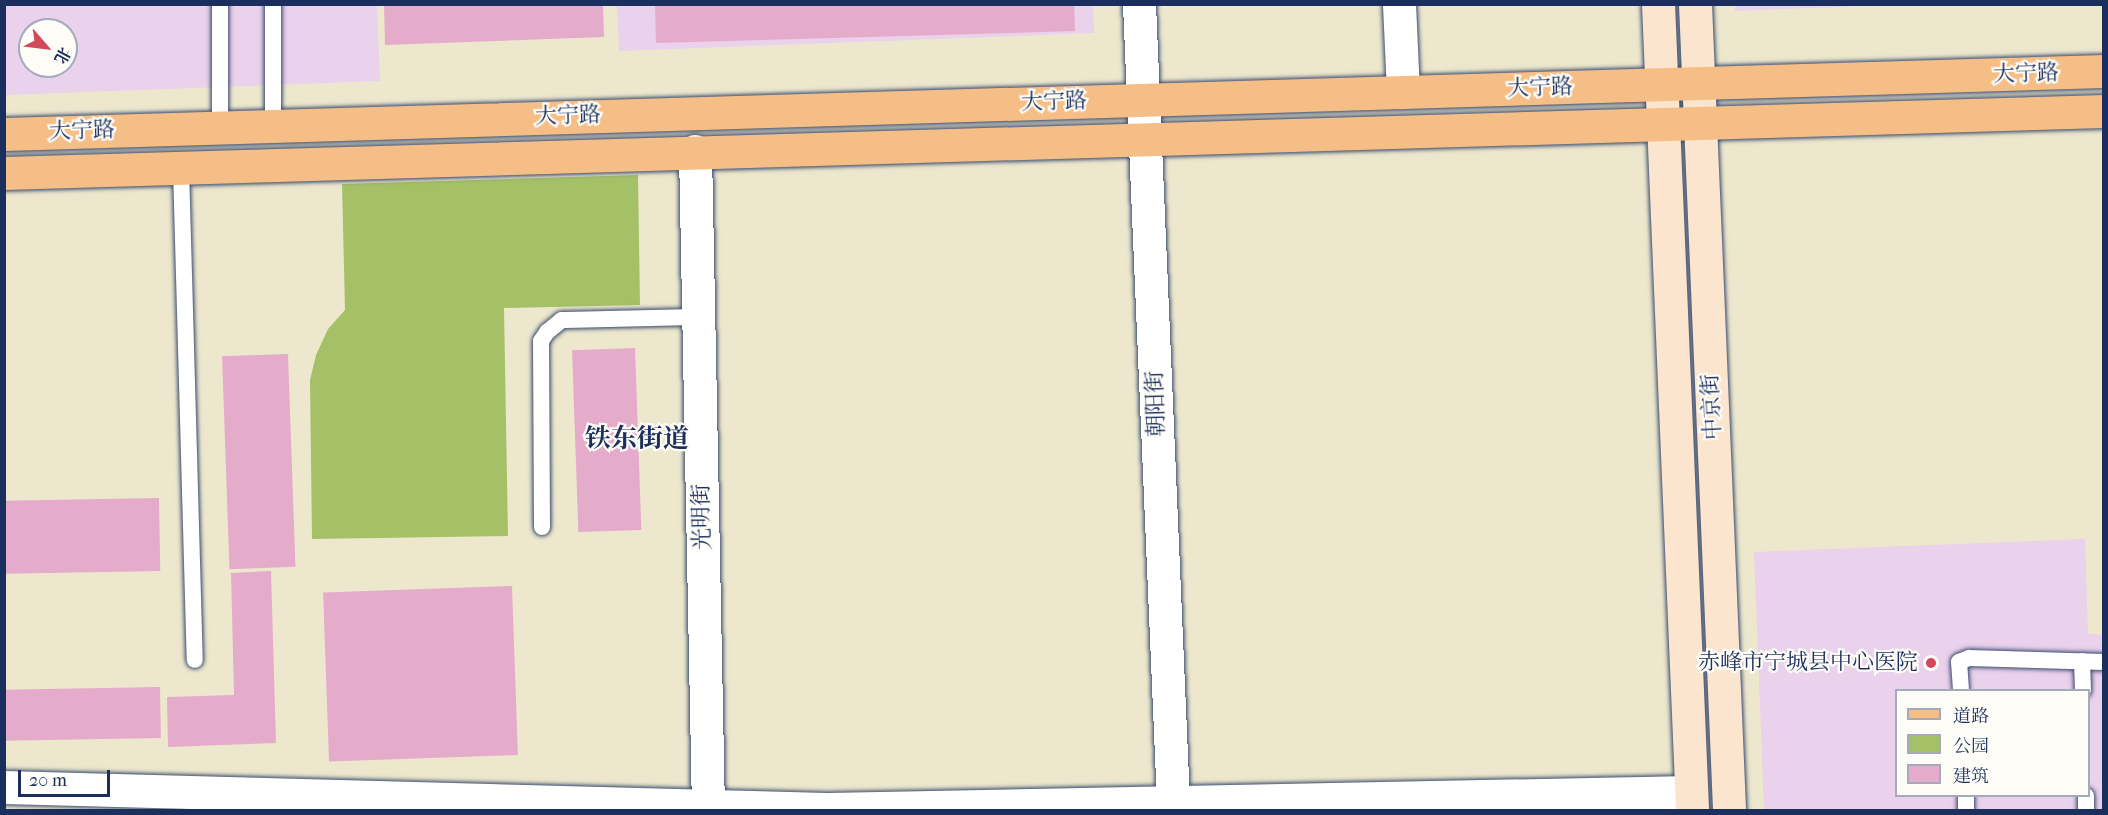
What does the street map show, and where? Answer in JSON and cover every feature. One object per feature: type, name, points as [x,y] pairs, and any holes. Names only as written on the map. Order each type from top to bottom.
[{"type":"main road","name":"中京街","points":[[1658,4],[1692,801]]},
{"type":"main road","name":"中京街","points":[[1695,4],[1729,810]]},
{"type":"main road","name":"大宁路","points":[[4,134],[2103,71]]},
{"type":"main road","name":"大宁路","points":[[4,173],[2103,111]]},
{"type":"street","name":"朝阳街","points":[[1139,4],[1173,802]]},
{"type":"street","points":[[1399,4],[1403,92]]},
{"type":"street","name":"光明街","points":[[695,151],[708,809]]},
{"type":"street","points":[[4,787],[171,802],[708,809],[1173,802],[1692,801]]},
{"type":"lane","points":[[220,4],[220,127]]},
{"type":"lane","points":[[273,4],[273,125]]},
{"type":"lane","points":[[181,168],[195,660]]},
{"type":"lane","points":[[542,527],[541,341],[562,320],[698,316]]},
{"type":"lane","points":[[1960,689],[1959,662],[1969,658],[2103,662]]},
{"type":"lane","points":[[2082,661],[2082,689]]},
{"type":"shaded area","points":[[1735,4],[1893,4],[1893,5],[1735,11]]},
{"type":"shaded area","points":[[4,5],[377,5],[380,81],[5,95]]},
{"type":"shaded area","points":[[617,5],[1093,5],[1094,33],[619,51]]},
{"type":"shaded area","name":"赤峰市宁城县中心医院","points":[[2085,539],[2088,634],[2103,635],[2103,810],[1764,810],[1754,552]]},
{"type":"green space","points":[[638,175],[640,305],[504,308],[508,536],[312,539],[310,380],[316,355],[328,329],[345,310],[342,184]]},
{"type":"building","points":[[384,4],[603,4],[604,37],[385,45]]},
{"type":"building","points":[[655,4],[1074,4],[1075,31],[656,43]]},
{"type":"building","points":[[635,348],[641,530],[578,532],[572,350]]},
{"type":"building","points":[[288,354],[295,567],[229,569],[222,356]]},
{"type":"building","points":[[159,498],[160,571],[5,574],[4,501]]},
{"type":"building","points":[[271,571],[276,743],[168,747],[167,697],[234,695],[231,573]]},
{"type":"building","points":[[512,586],[518,755],[329,761],[323,593]]},
{"type":"building","points":[[160,687],[161,738],[5,741],[4,690]]},
{"type":"place","name":"赤峰市宁城县中心医院","points":[[1931,663]]},
{"type":"district","name":"铁东街道","points":[[637,439]]}]
